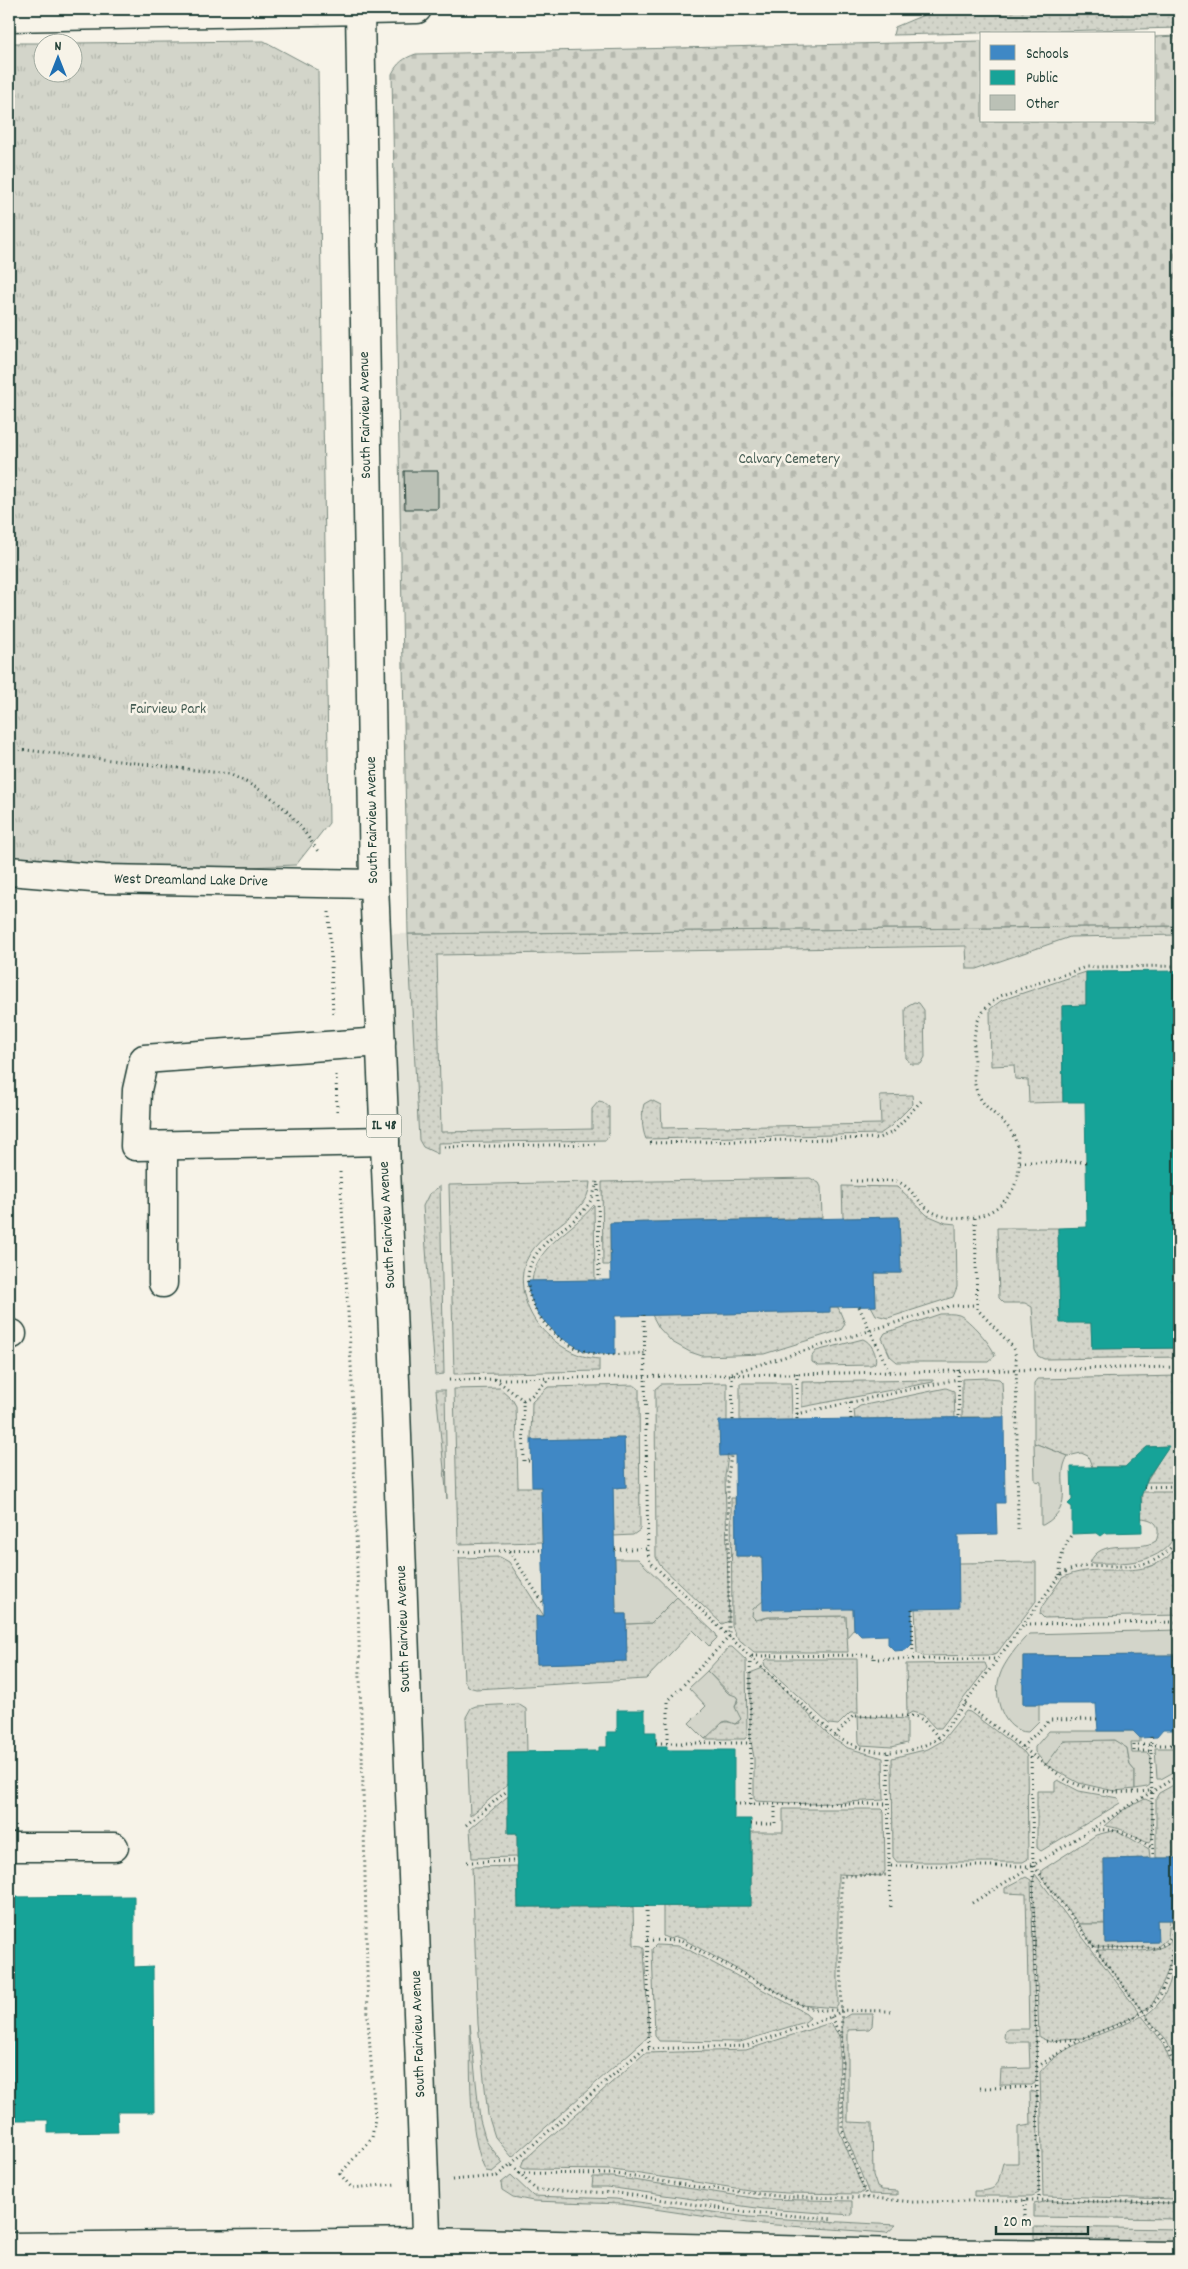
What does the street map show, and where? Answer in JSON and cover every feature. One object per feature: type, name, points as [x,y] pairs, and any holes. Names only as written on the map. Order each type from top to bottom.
[{"type":"main road","name":"South Fairview Avenue","points":[[360,9],[374,884],[425,2182],[426,2251]]},
{"type":"main road","points":[[9,18],[417,9]]},
{"type":"main road","name":"West Dreamland Lake Drive","points":[[9,871],[104,879],[374,884]]},
{"type":"main road","points":[[381,1042],[144,1059],[137,1090],[134,1146],[385,1141]]},
{"type":"main road","points":[[163,1146],[163,1283]]},
{"type":"main road","points":[[9,1847],[114,1847]]},
{"type":"main road","points":[[9,2247],[1179,2256]]},
{"type":"path","points":[[9,748],[229,774],[259,788],[278,802],[296,819],[319,854]]},
{"type":"path","points":[[329,924],[352,1382],[368,2028],[375,2118],[372,2138],[340,2174],[352,2188],[497,2176],[638,2052],[649,2048],[746,2046],[831,2017],[842,2010]]},
{"type":"path","points":[[851,1181],[896,1180],[902,1182],[922,1206],[932,1213],[957,1219],[975,1218],[994,1210],[1016,1185],[1020,1162],[1013,1134],[1007,1124],[986,1106],[979,1097],[975,1087],[973,1037],[982,1013],[990,1003],[1000,996],[1079,968],[1179,966]]},
{"type":"path","points":[[650,1143],[879,1138],[893,1132],[923,1099]]},
{"type":"path","points":[[444,1147],[597,1144]]},
{"type":"path","points":[[1020,1162],[1086,1162]]},
{"type":"path","points":[[599,1280],[598,1182],[591,1200],[581,1212],[543,1245],[535,1256],[528,1269],[529,1293],[537,1313],[546,1325],[571,1345],[584,1351],[600,1354],[645,1354]]},
{"type":"path","points":[[975,1218],[976,1305],[980,1312],[1012,1346],[1016,1356],[1018,1529]]},
{"type":"path","points":[[726,1374],[950,1306],[976,1305]]},
{"type":"path","points":[[859,1307],[889,1372]]},
{"type":"path","points":[[644,1315],[648,1548],[652,1564],[835,1736],[849,1745],[869,1751],[888,1753],[917,1748],[939,1738],[1060,1575],[1077,1568],[1148,1564],[1171,1549],[1179,1537]]},
{"type":"path","points":[[449,1380],[1179,1366]]},
{"type":"path","points":[[958,1370],[959,1417]]},
{"type":"path","points":[[796,1373],[797,1420]]},
{"type":"path","points":[[732,1374],[733,1421]]},
{"type":"path","points":[[523,1400],[530,1397],[551,1378]]},
{"type":"path","points":[[495,1379],[523,1400]]},
{"type":"path","points":[[797,1414],[958,1379]]},
{"type":"path","points":[[523,1400],[524,1461],[532,1461]]},
{"type":"path","points":[[850,1403],[851,1419]]},
{"type":"path","points":[[668,1743],[668,1701],[729,1637],[728,1476],[731,1456]]},
{"type":"path","points":[[1144,1487],[1179,1486]]},
{"type":"path","points":[[1060,1575],[1060,1559],[1065,1544],[1072,1534]]},
{"type":"path","points":[[614,1549],[648,1548]]},
{"type":"path","points":[[454,1552],[542,1550]]},
{"type":"path","points":[[508,1551],[544,1604]]},
{"type":"path","points":[[912,1609],[913,1659]]},
{"type":"path","points":[[1024,1624],[1179,1622]]},
{"type":"path","points":[[750,1656],[874,1655],[874,1659],[998,1659]]},
{"type":"path","points":[[750,1656],[751,1804]]},
{"type":"path","points":[[965,1704],[1066,1780],[1079,1786],[1114,1791],[1152,1790]]},
{"type":"path","points":[[835,1736],[854,1716],[907,1715],[923,1720],[939,1738]]},
{"type":"path","points":[[1022,1747],[1050,1720],[1097,1720]]},
{"type":"path","points":[[1151,1738],[1153,1858]]},
{"type":"path","points":[[656,1743],[750,1743]]},
{"type":"path","points":[[1152,1751],[1134,1751],[1134,1745],[1179,1745]]},
{"type":"path","points":[[888,1753],[891,1909]]},
{"type":"path","points":[[1031,1753],[1039,2201]]},
{"type":"path","points":[[972,1903],[1179,1775]]},
{"type":"path","points":[[466,1825],[508,1790]]},
{"type":"path","points":[[734,1804],[888,1804]]},
{"type":"path","points":[[751,1824],[775,1824],[775,1804]]},
{"type":"path","points":[[1092,1830],[1104,1829],[1127,1833],[1152,1848]]},
{"type":"path","points":[[467,1862],[517,1861]]},
{"type":"path","points":[[889,1866],[1033,1866]]},
{"type":"path","points":[[1033,1866],[1163,2039],[1172,2060],[1179,2065]]},
{"type":"path","points":[[867,2198],[842,2130],[841,1876],[889,1875]]},
{"type":"path","points":[[647,1906],[649,2048]]},
{"type":"path","points":[[1037,2068],[1083,2038],[1120,2024],[1150,2008],[1160,1996],[1167,1978],[1171,1961],[1173,1920]]},
{"type":"path","points":[[1093,1946],[1102,1948],[1156,1948],[1167,1943],[1173,1932]]},
{"type":"path","points":[[647,1940],[681,1941],[805,2008],[891,2010]]},
{"type":"path","points":[[831,2017],[842,2039]]},
{"type":"path","points":[[1036,2042],[1083,2038]]},
{"type":"path","points":[[980,2088],[1037,2087]]},
{"type":"path","points":[[511,2164],[536,2190],[618,2193],[737,2211],[838,2220]]},
{"type":"path","points":[[519,2173],[616,2174],[755,2194],[867,2198],[913,2202],[1025,2200],[1179,2203]]},
{"type":"path","points":[[1025,2200],[1025,2223]]},
{"type":"path","points":[[1018,2223],[1032,2223]]},
{"type":"shaded area","points":[[1179,926],[1179,2260],[427,2260],[383,934]]},
{"type":"green space","points":[[938,9],[1179,9],[1179,28],[893,35],[895,27]]},
{"type":"green space","name":"Calvary Cemetery","points":[[1179,36],[1179,926],[408,934],[392,74],[399,64],[404,59],[416,54],[980,41],[980,122],[1156,122],[1156,37]]},
{"type":"green space","name":"Fairview Park","points":[[264,41],[318,70],[329,823],[296,865],[9,877],[9,43],[32,43],[32,82],[82,82],[82,43]]},
{"type":"green space","points":[[1179,926],[1179,935],[1070,937],[977,969],[967,969],[966,946],[437,955],[441,1132],[592,1129],[592,1109],[599,1101],[609,1107],[609,1133],[606,1140],[438,1143],[438,1154],[423,1147],[419,1140],[408,934]]},
{"type":"green space","points":[[1086,972],[1086,1005],[1062,1006],[1063,1102],[1029,1103],[1028,1080],[1015,1079],[1014,1065],[991,1066],[990,1009],[1002,1000]]},
{"type":"green space","points":[[914,1002],[919,1003],[924,1010],[925,1057],[921,1064],[911,1064],[906,1058],[905,1010],[907,1006]]},
{"type":"green space","points":[[912,1095],[913,1104],[890,1127],[880,1134],[646,1139],[643,1127],[642,1112],[644,1104],[651,1100],[661,1105],[662,1128],[881,1124],[880,1096]]},
{"type":"green space","points":[[810,1178],[819,1183],[821,1187],[822,1218],[610,1223],[610,1265],[603,1265],[602,1182]]},
{"type":"green space","points":[[590,1182],[587,1196],[578,1208],[540,1241],[530,1254],[523,1270],[523,1289],[529,1309],[540,1327],[566,1349],[582,1356],[599,1359],[599,1371],[454,1374],[449,1185]]},
{"type":"green space","points":[[440,1186],[444,1374],[435,1375],[423,1206],[429,1194]]},
{"type":"green space","points":[[842,1186],[898,1187],[927,1215],[946,1223],[956,1224],[957,1287],[953,1297],[888,1318],[876,1315],[871,1306],[876,1306],[875,1273],[901,1273],[899,1217],[843,1218]]},
{"type":"green space","points":[[594,1205],[595,1280],[532,1281],[535,1268],[548,1248]]},
{"type":"green space","points":[[997,1228],[1058,1228],[1060,1322],[1091,1323],[1092,1349],[1179,1348],[1179,1357],[1044,1359],[1038,1356],[1035,1350],[1032,1307],[1025,1303],[1004,1303],[999,1298]]},
{"type":"green space","points":[[830,1307],[838,1307],[845,1324],[841,1330],[764,1354],[702,1356],[690,1352],[672,1342],[659,1328],[652,1315],[829,1312]]},
{"type":"green space","points":[[940,1314],[954,1314],[963,1317],[986,1340],[995,1356],[988,1362],[897,1362],[890,1356],[882,1338],[885,1333]]},
{"type":"green space","points":[[863,1339],[869,1343],[875,1353],[875,1363],[871,1365],[819,1366],[812,1362],[812,1356],[816,1351]]},
{"type":"green space","points":[[1179,1376],[1179,1482],[1146,1482],[1168,1446],[1147,1447],[1125,1467],[1092,1467],[1088,1456],[1081,1453],[1068,1456],[1034,1443],[1034,1383],[1037,1379]]},
{"type":"green space","points":[[962,1379],[999,1379],[1002,1382],[1004,1417],[962,1417]]},
{"type":"green space","points":[[933,1380],[933,1382],[802,1407],[802,1382]]},
{"type":"green space","points":[[727,1383],[727,1421],[719,1422],[720,1455],[728,1456],[725,1476],[729,1621],[722,1624],[660,1565],[656,1557],[655,1389],[661,1384]]},
{"type":"green space","points":[[740,1383],[791,1383],[792,1420],[740,1421]]},
{"type":"green space","points":[[634,1385],[639,1389],[640,1530],[633,1535],[614,1536],[613,1488],[626,1487],[624,1438],[531,1440],[532,1402],[548,1387]]},
{"type":"green space","points":[[500,1388],[512,1399],[516,1406],[518,1487],[541,1487],[542,1542],[458,1544],[454,1389]]},
{"type":"green space","points":[[946,1388],[954,1391],[955,1418],[855,1419],[854,1410],[860,1406]]},
{"type":"green space","points":[[436,1390],[445,1390],[447,1499]]},
{"type":"green space","points":[[1034,1443],[1068,1456],[1063,1474],[1063,1501],[1054,1517],[1043,1525],[1041,1525],[1041,1482],[1035,1481]]},
{"type":"green space","points":[[1142,1492],[1179,1492],[1180,1521],[1178,1530],[1171,1542],[1152,1557],[1128,1562],[1090,1563],[1095,1555],[1110,1547],[1139,1546],[1156,1541],[1158,1527],[1150,1520],[1141,1518]]},
{"type":"green space","points":[[731,1498],[735,1498],[736,1556],[762,1556],[763,1601],[761,1620],[768,1617],[846,1616],[848,1652],[754,1652],[736,1637],[732,1626]]},
{"type":"green space","points":[[1179,1544],[1179,1615],[1044,1618],[1040,1614],[1041,1608],[1062,1578],[1093,1570],[1139,1569],[1154,1565],[1167,1557]]},
{"type":"green space","points":[[500,1557],[509,1562],[544,1616],[536,1616],[537,1664],[627,1661],[626,1624],[651,1623],[677,1597],[716,1634],[717,1638],[709,1646],[693,1630],[646,1679],[476,1689],[468,1687],[464,1680],[459,1558]]},
{"type":"green space","points":[[615,1559],[638,1559],[677,1597],[651,1623],[626,1624],[626,1614],[616,1614]]},
{"type":"green space","points":[[1036,1562],[1036,1601],[997,1653],[990,1655],[923,1656],[917,1653],[915,1608],[958,1563]]},
{"type":"green space","points":[[763,1601],[853,1609],[854,1629],[847,1637],[846,1616],[768,1617],[756,1620],[752,1616],[753,1609]]},
{"type":"green space","points":[[1179,1630],[1179,1655],[1023,1656],[1023,1704],[1039,1704],[1039,1721],[1028,1732],[1019,1730],[1006,1720],[997,1693],[1000,1675],[1012,1653],[1029,1634]]},
{"type":"green space","points":[[729,1647],[732,1647],[746,1660],[747,1736],[745,1739],[705,1739],[722,1723],[739,1723],[735,1707],[738,1701],[707,1671]]},
{"type":"green space","points":[[767,1659],[857,1659],[858,1713],[850,1713],[838,1725],[829,1724],[765,1666],[764,1662]]},
{"type":"green space","points":[[985,1663],[987,1668],[941,1728],[935,1728],[923,1715],[912,1712],[907,1715],[906,1664]]},
{"type":"green space","points":[[763,1668],[833,1739],[848,1748],[883,1758],[884,1800],[810,1804],[756,1801],[754,1798],[754,1758],[750,1736],[750,1673]]},
{"type":"green space","points":[[707,1671],[728,1693],[738,1697],[735,1707],[741,1719],[735,1724],[727,1721],[723,1722],[705,1739],[689,1723],[706,1706],[689,1688]]},
{"type":"green space","points":[[518,1704],[526,1709],[527,1752],[508,1752],[508,1784],[470,1816],[466,1717],[471,1708],[476,1706]]},
{"type":"green space","points":[[966,1711],[970,1712],[1027,1756],[1028,1859],[1023,1862],[897,1862],[893,1857],[892,1758],[928,1749],[942,1741]]},
{"type":"green space","points":[[858,1716],[907,1719],[907,1743],[892,1747],[861,1745],[859,1742]]},
{"type":"green space","points":[[1049,1731],[1133,1731],[1140,1738],[1140,1742],[1131,1742],[1132,1753],[1147,1753],[1151,1756],[1150,1785],[1135,1789],[1135,1771],[1130,1765],[1127,1748],[1114,1740],[1064,1741],[1046,1765],[1035,1752],[1035,1747]]},
{"type":"green space","points":[[1075,1739],[1114,1740],[1127,1748],[1130,1765],[1135,1771],[1135,1789],[1114,1791],[1079,1783],[1046,1765],[1054,1751],[1061,1744]]},
{"type":"green space","points":[[1155,1748],[1179,1748],[1179,1769],[1161,1779],[1157,1779]]},
{"type":"green space","points":[[1058,1780],[1079,1791],[1118,1798],[1120,1803],[1041,1851],[1037,1848],[1037,1791],[1055,1791],[1055,1782]]},
{"type":"green space","points":[[1179,1782],[1179,1858],[1156,1858],[1156,1798],[1159,1793]]},
{"type":"green space","points":[[508,1796],[508,1833],[517,1833],[517,1857],[472,1858],[470,1829]]},
{"type":"green space","points":[[1145,1799],[1152,1802],[1152,1839],[1149,1843],[1124,1831],[1104,1826],[1123,1810]]},
{"type":"green space","points":[[783,1809],[882,1809],[884,1811],[885,1871],[882,1876],[838,1874],[838,2005],[836,2008],[801,2005],[683,1939],[676,1937],[669,1939],[663,1936],[663,1906],[751,1906],[751,1832],[783,1832]]},
{"type":"green space","points":[[1116,1830],[1149,1849],[1150,1858],[1104,1859],[1105,1924],[1079,1924],[1041,1877],[1042,1870],[1096,1835]]},
{"type":"green space","points":[[517,1866],[518,1907],[633,1907],[634,1945],[642,1946],[644,1949],[649,2036],[512,2157],[495,2137],[488,2115],[478,2024],[472,1867]]},
{"type":"green space","points":[[1035,1874],[1139,2012],[1136,2016],[1083,2038],[1062,2039],[1050,2042],[1039,2037],[1033,1880]]},
{"type":"green space","points":[[1026,1877],[1031,1880],[1037,2074],[1035,2083],[1032,2085],[1000,2085],[1001,2069],[1030,2068],[1029,2042],[1007,2042],[1004,2037],[1005,2031],[1008,2029],[1029,2029],[1026,1894],[1005,1893],[1005,1888]]},
{"type":"green space","points":[[1157,1920],[1170,1920],[1168,1938],[1156,1948],[1096,1947],[1093,1946],[1079,1924],[1105,1924],[1105,1943],[1157,1942]]},
{"type":"green space","points":[[1175,1920],[1179,1920],[1179,2062],[1173,2056],[1166,2039],[1147,2018],[1147,2014],[1157,2006],[1164,1996],[1173,1971],[1176,1945]]},
{"type":"green space","points":[[1171,1940],[1173,1954],[1165,1979],[1150,2008],[1143,2010],[1098,1950],[1149,1950],[1166,1945]]},
{"type":"green space","points":[[656,1945],[678,1946],[687,1949],[806,2013],[810,2018],[805,2022],[740,2042],[659,2041],[655,2036],[652,1949]]},
{"type":"green space","points":[[850,2014],[873,2014],[872,2026],[869,2029],[848,2030],[848,2122],[872,2123],[873,2175],[877,2187],[882,2190],[897,2191],[897,2195],[869,2194],[844,2130],[842,2019]]},
{"type":"green space","points":[[1142,2016],[1161,2040],[1170,2061],[1179,2067],[1179,2199],[1043,2196],[1040,2072],[1050,2061],[1074,2045]]},
{"type":"green space","points":[[830,2023],[840,2039],[839,2130],[864,2191],[860,2194],[756,2191],[613,2170],[524,2169],[521,2167],[523,2161],[645,2053],[746,2050]]},
{"type":"green space","points":[[470,2024],[480,2120],[486,2141],[503,2163],[492,2172],[486,2171],[480,2156],[473,2119],[470,2079]]},
{"type":"green space","points":[[1030,2091],[1037,2093],[1039,2193],[1032,2196],[974,2196],[974,2191],[989,2190],[996,2185],[1003,2163],[1018,2163],[1018,2127],[1031,2125]]},
{"type":"green space","points":[[511,2175],[533,2196],[616,2199],[749,2217],[896,2225],[887,2233],[748,2223],[621,2204],[533,2201],[513,2197],[502,2190],[501,2183]]},
{"type":"green space","points":[[593,2177],[613,2177],[760,2199],[852,2201],[852,2215],[764,2209],[607,2187],[592,2187]]},
{"type":"green space","points":[[1048,2201],[1179,2203],[1179,2219],[1034,2217],[1034,2204]]},
{"type":"green space","points":[[1034,2227],[1179,2229],[1179,2242],[1034,2240]]},
{"type":"building: Schools","points":[[899,1217],[901,1273],[875,1273],[876,1306],[830,1307],[830,1312],[615,1316],[615,1354],[599,1354],[584,1351],[558,1336],[537,1313],[529,1293],[527,1281],[611,1280],[610,1223]]},
{"type":"building: Schools","points":[[1004,1417],[1005,1503],[996,1503],[997,1534],[958,1535],[959,1608],[912,1609],[912,1644],[906,1650],[895,1651],[888,1644],[888,1635],[861,1636],[854,1629],[853,1609],[763,1610],[762,1556],[736,1556],[735,1455],[720,1456],[719,1421]]},
{"type":"building: Schools","points":[[624,1438],[626,1487],[613,1488],[616,1614],[626,1614],[627,1661],[537,1664],[536,1616],[544,1616],[541,1487],[532,1487],[531,1440]]},
{"type":"building: Schools","points":[[1179,1655],[1179,1730],[1163,1730],[1157,1737],[1140,1738],[1133,1731],[1098,1731],[1096,1704],[1023,1704],[1023,1656]]},
{"type":"building: Schools","points":[[1179,1858],[1179,1920],[1157,1920],[1158,1942],[1105,1943],[1104,1859]]},
{"type":"building: Public","points":[[1179,971],[1179,1348],[1092,1349],[1091,1323],[1060,1323],[1058,1228],[1087,1227],[1085,1102],[1063,1102],[1062,1006],[1086,1005],[1086,972]]},
{"type":"building: Public","points":[[1169,1446],[1148,1477],[1141,1496],[1142,1532],[1105,1533],[1101,1536],[1097,1533],[1072,1534],[1072,1507],[1068,1504],[1072,1500],[1071,1467],[1125,1467],[1147,1447]]},
{"type":"building: Public","points":[[617,1710],[645,1710],[645,1732],[656,1732],[656,1746],[667,1746],[667,1750],[734,1750],[734,1819],[751,1819],[751,1906],[518,1907],[517,1833],[508,1833],[508,1752],[599,1751],[599,1747],[607,1747],[607,1732],[617,1732]]},
{"type":"building: Public","points":[[134,1896],[134,1967],[153,1966],[154,2112],[117,2112],[118,2132],[48,2133],[48,2120],[9,2120],[9,1897]]},
{"type":"building: Other","points":[[404,471],[438,471],[438,509],[405,509]]}]
